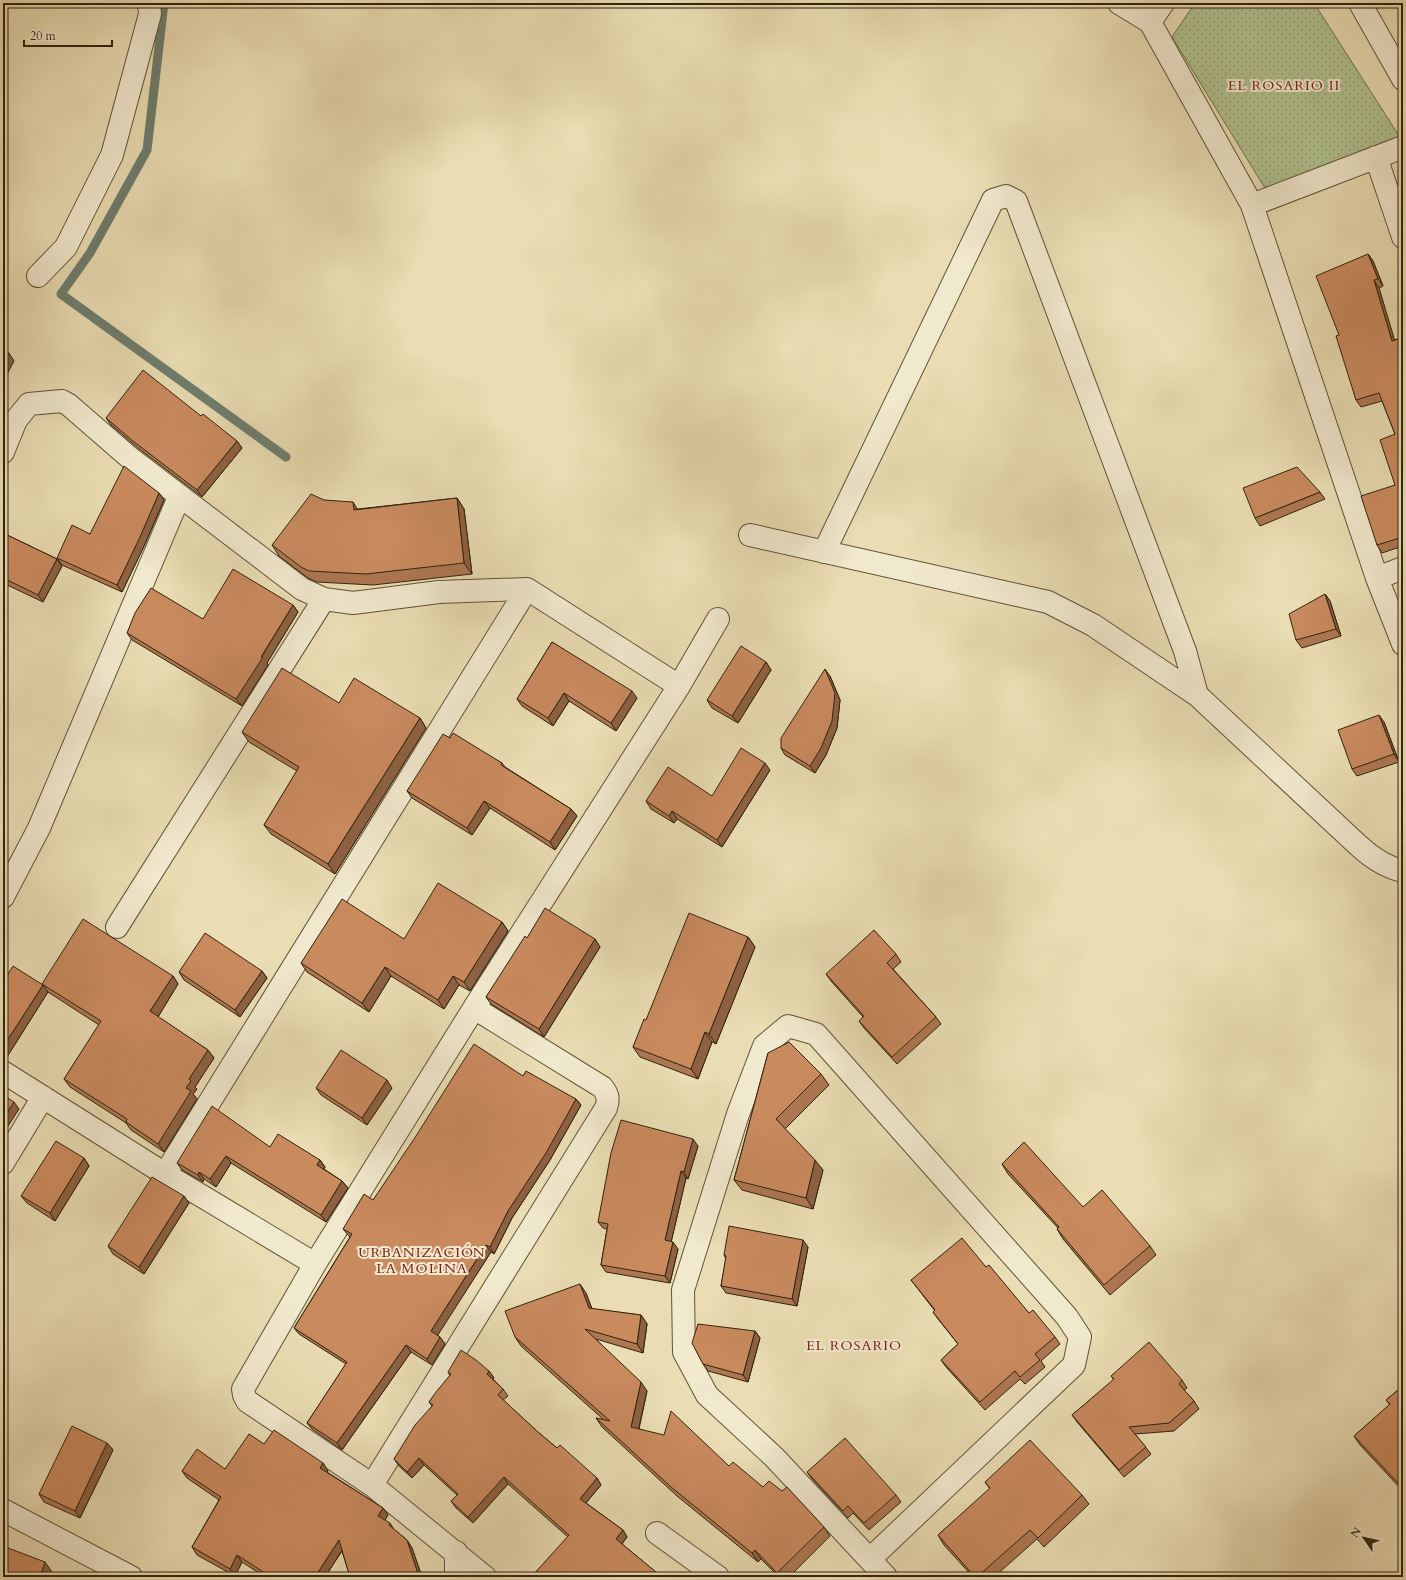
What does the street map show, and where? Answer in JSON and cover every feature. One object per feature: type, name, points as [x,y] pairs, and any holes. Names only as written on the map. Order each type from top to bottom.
[{"type":"street","points":[[38,276],[66,247],[112,155],[150,14],[149,3]]},
{"type":"street","points":[[1119,3],[1150,22],[1252,205],[1377,578],[1403,644]]},
{"type":"street","points":[[1150,22],[1163,3]]},
{"type":"street","points":[[1360,3],[1403,79]]},
{"type":"street","points":[[1252,205],[1403,147]]},
{"type":"street","points":[[1376,157],[1403,237]]},
{"type":"street","points":[[824,552],[993,200],[1006,196],[1016,201],[1185,651],[1197,695]]},
{"type":"street","points":[[3,452],[16,420],[29,404],[62,401],[69,405],[130,458],[179,497],[302,589],[324,599],[353,603],[439,592],[528,589],[680,686]]},
{"type":"street","points":[[3,897],[39,828],[179,497]]},
{"type":"street","points":[[750,535],[1048,602],[1093,625],[1197,695],[1375,860],[1403,871]]},
{"type":"street","points":[[1377,578],[1403,568]]},
{"type":"street","points":[[165,1174],[528,589]]},
{"type":"street","points":[[117,927],[324,599]]},
{"type":"street","points":[[486,1577],[372,1485],[247,1401],[243,1389],[316,1264],[474,1008],[680,686],[718,620]]},
{"type":"street","points":[[372,1485],[606,1108],[608,1100],[607,1093],[602,1087],[474,1008]]},
{"type":"street","points":[[870,1559],[1074,1364],[1080,1338],[1067,1317],[816,1034],[788,1026],[764,1046],[738,1114],[683,1290],[684,1352],[707,1394],[774,1457],[886,1577]]},
{"type":"street","points":[[3,1072],[165,1174],[316,1264]]},
{"type":"street","points":[[3,1163],[43,1097]]},
{"type":"street","points":[[3,1510],[131,1577]]},
{"type":"street","points":[[657,1533],[718,1577]]},
{"type":"street","points":[[456,1552],[456,1577]]},
{"type":"green space","points":[[1195,3],[1314,3],[1403,142],[1268,193],[1172,37]]},
{"type":"building","points":[[1368,254],[1378,279],[1374,280],[1392,341],[1401,338],[1403,345],[1403,537],[1377,545],[1361,496],[1395,485],[1380,440],[1395,434],[1379,393],[1356,400],[1336,336],[1339,335],[1316,276]]},
{"type":"building","points":[[3,350],[9,353],[3,365]]},
{"type":"building","points":[[143,370],[201,416],[203,414],[237,441],[197,490],[133,441],[106,418]]},
{"type":"building","points":[[124,466],[159,493],[117,585],[57,558],[72,525],[90,534]]},
{"type":"building","points":[[1297,467],[1320,492],[1255,518],[1243,488]]},
{"type":"building","points":[[311,494],[324,500],[353,502],[354,510],[457,498],[464,563],[366,574],[309,571],[301,567],[272,545]]},
{"type":"building","points":[[3,533],[57,559],[38,595],[3,578]]},
{"type":"building","points":[[233,569],[293,605],[261,657],[263,657],[236,699],[127,633],[135,613],[151,588],[203,619]]},
{"type":"building","points":[[1325,594],[1336,629],[1296,640],[1289,614]]},
{"type":"building","points":[[552,642],[632,691],[611,723],[564,693],[548,718],[517,699]]},
{"type":"building","points":[[741,646],[766,662],[732,716],[707,700]]},
{"type":"building","points":[[282,668],[339,703],[354,678],[420,718],[328,864],[264,825],[299,767],[242,732]]},
{"type":"building","points":[[825,669],[835,693],[832,721],[821,748],[810,766],[781,748],[781,738]]},
{"type":"building","points":[[1379,715],[1394,754],[1352,769],[1338,730]]},
{"type":"building","points":[[453,733],[502,763],[501,765],[571,809],[550,842],[484,801],[467,828],[407,791],[443,734],[450,738]]},
{"type":"building","points":[[741,748],[765,763],[717,840],[672,811],[669,816],[646,801],[668,767],[712,796]]},
{"type":"building","points":[[438,883],[502,922],[464,982],[453,976],[438,1000],[385,967],[362,1003],[301,963],[342,899],[404,939]]},
{"type":"building","points":[[545,908],[595,939],[539,1029],[486,997],[525,936],[527,938]]},
{"type":"building","points":[[689,913],[748,937],[709,1034],[705,1032],[691,1069],[633,1047],[644,1019],[646,1020]]},
{"type":"building","points":[[83,919],[173,976],[150,1011],[208,1050],[189,1079],[191,1081],[186,1088],[191,1091],[158,1144],[126,1122],[127,1119],[64,1079],[101,1021],[42,984]]},
{"type":"building","points":[[874,930],[896,954],[887,963],[936,1017],[892,1057],[859,1021],[864,1016],[826,974]]},
{"type":"building","points":[[205,933],[262,971],[235,1010],[179,972]]},
{"type":"building","points":[[13,966],[43,985],[3,1047],[3,982]]},
{"type":"building","points":[[789,1042],[821,1074],[776,1119],[815,1160],[806,1198],[734,1180],[768,1053]]},
{"type":"building","points":[[474,1044],[523,1076],[526,1071],[576,1099],[546,1153],[508,1211],[490,1247],[486,1245],[431,1331],[440,1337],[427,1359],[406,1345],[337,1443],[307,1423],[347,1362],[294,1328],[352,1234],[343,1229],[364,1194],[373,1200],[416,1136]]},
{"type":"building","points":[[341,1050],[387,1080],[362,1118],[316,1088]]},
{"type":"building","points":[[3,1095],[14,1102],[3,1119]]},
{"type":"building","points":[[212,1106],[270,1147],[278,1134],[320,1160],[317,1165],[342,1181],[321,1215],[226,1156],[210,1179],[199,1172],[198,1175],[177,1163]]},
{"type":"building","points":[[621,1120],[693,1139],[684,1172],[681,1171],[665,1240],[673,1242],[665,1276],[601,1265],[608,1224],[598,1222],[611,1153]]},
{"type":"building","points":[[56,1141],[84,1158],[50,1213],[21,1196]]},
{"type":"building","points":[[1024,1142],[1083,1207],[1102,1190],[1150,1246],[1104,1285],[1057,1229],[1059,1227],[1002,1164]]},
{"type":"building","points":[[152,1177],[184,1196],[139,1267],[108,1246]]},
{"type":"building","points":[[729,1226],[803,1240],[792,1299],[721,1286]]},
{"type":"building","points":[[962,1238],[986,1267],[989,1265],[1029,1313],[1033,1310],[1055,1337],[1035,1354],[1040,1360],[1020,1377],[1015,1371],[980,1402],[941,1360],[958,1344],[933,1312],[935,1310],[911,1280]]},
{"type":"building","points":[[580,1284],[589,1308],[641,1315],[637,1344],[585,1329],[641,1382],[631,1427],[664,1435],[671,1411],[729,1466],[733,1462],[763,1487],[769,1481],[782,1491],[787,1487],[824,1527],[777,1573],[755,1550],[752,1553],[671,1487],[596,1418],[610,1421],[515,1337],[505,1311]]},
{"type":"building","points":[[698,1324],[755,1331],[743,1375],[703,1364],[692,1343]]},
{"type":"building","points":[[1149,1342],[1182,1380],[1179,1384],[1194,1401],[1169,1423],[1129,1427],[1146,1447],[1119,1470],[1072,1415],[1114,1379],[1111,1376]]},
{"type":"building","points":[[461,1350],[489,1371],[487,1374],[503,1389],[498,1395],[557,1448],[560,1445],[597,1478],[580,1499],[623,1530],[616,1539],[662,1577],[536,1577],[533,1575],[569,1535],[504,1477],[468,1517],[451,1501],[458,1494],[419,1458],[407,1472],[394,1459],[415,1425],[433,1405],[429,1402],[451,1374],[448,1372]]},
{"type":"building","points":[[1403,1386],[1403,1481],[1400,1485],[1354,1436],[1390,1404],[1386,1400]]},
{"type":"building","points":[[72,1426],[107,1443],[75,1511],[39,1494]]},
{"type":"building","points":[[274,1430],[323,1463],[320,1468],[383,1508],[378,1516],[390,1523],[389,1525],[407,1540],[419,1577],[350,1577],[339,1540],[315,1577],[300,1577],[297,1575],[296,1577],[271,1577],[237,1555],[230,1569],[192,1547],[221,1497],[182,1471],[197,1449],[225,1469],[249,1434],[264,1444]]},
{"type":"building","points":[[845,1438],[896,1495],[864,1523],[848,1506],[843,1511],[807,1472]]},
{"type":"building","points":[[1030,1440],[1082,1495],[1038,1538],[1030,1530],[977,1577],[975,1577],[938,1535],[990,1488],[985,1482]]},
{"type":"building","points":[[3,1546],[45,1562],[40,1577],[3,1577]]},
{"type":"waterway","points":[[164,3],[147,150],[90,253],[61,294],[286,457]]},
{"type":"district","name":"EL ROSARIO II","points":[[1284,85]]},
{"type":"district","name":"URBANIZACIÓN LA MOLINA","points":[[422,1260]]},
{"type":"district","name":"EL ROSARIO","points":[[854,1345]]}]
